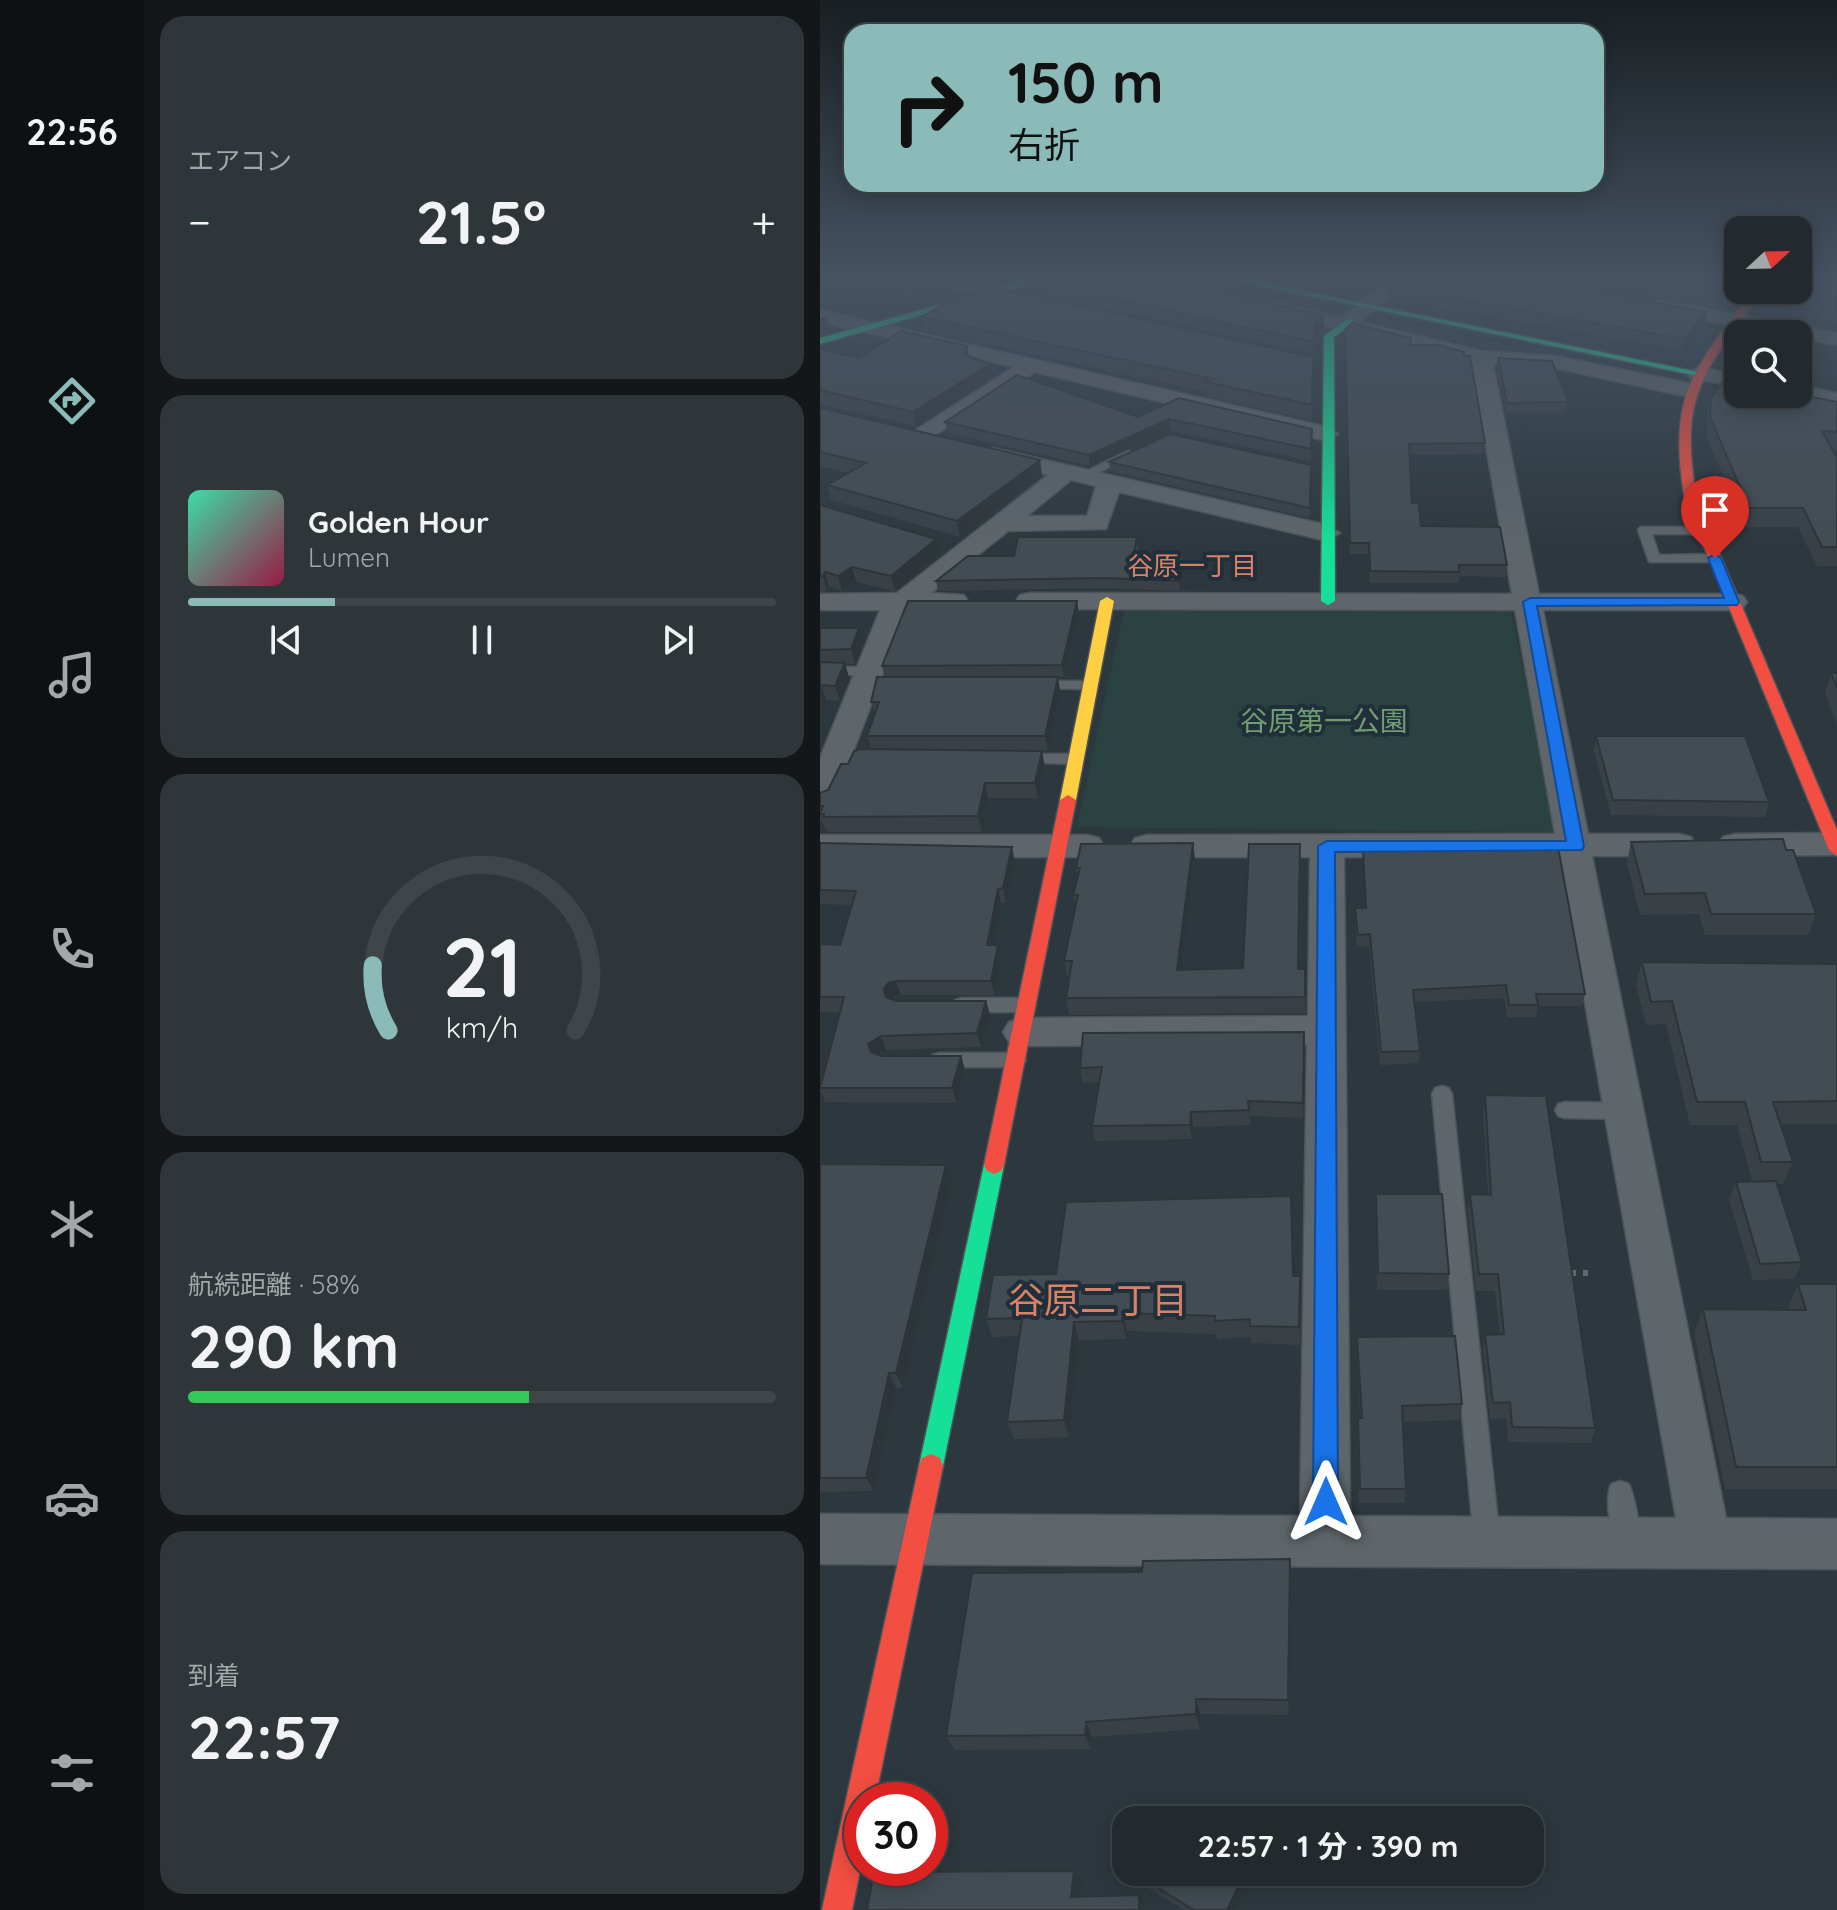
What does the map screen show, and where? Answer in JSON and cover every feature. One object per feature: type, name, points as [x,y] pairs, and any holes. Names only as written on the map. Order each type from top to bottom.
[{"type":"street","points":[[919,438],[1027,368]]},
{"type":"street","points":[[1034,368],[1327,434]]},
{"type":"street","points":[[1328,601],[1322,471],[1327,434],[1329,368]]},
{"type":"street","points":[[1483,368],[1530,602],[1706,1546]]},
{"type":"street","points":[[1600,368],[1694,381],[1724,381]]},
{"type":"street","points":[[1629,368],[1694,381]]},
{"type":"street","points":[[820,846],[1836,846],[1691,501],[1678,443],[1681,414],[1694,381],[1703,368]]},
{"type":"street","points":[[1812,395],[1837,400]]},
{"type":"street","points":[[891,431],[1327,533]]},
{"type":"street","points":[[820,797],[844,758],[869,680],[900,602],[952,546],[999,523],[1074,474]]},
{"type":"street","points":[[999,523],[1097,524],[1106,490],[1113,484]]},
{"type":"street","points":[[837,1910],[1022,1033],[1088,685],[1107,601]]},
{"type":"street","points":[[820,602],[1733,602]]},
{"type":"street","points":[[1325,1541],[1327,846]]},
{"type":"street","points":[[1022,1033],[1328,1030]]},
{"type":"street","points":[[820,1539],[1706,1546],[1837,1544]]},
{"type":"lane","points":[[1074,474],[1140,449]]},
{"type":"lane","points":[[1703,530],[1644,530],[1654,559],[1715,558]]},
{"type":"lane","points":[[820,671],[869,680]]},
{"type":"lane","points":[[1013,685],[1088,685]]},
{"type":"lane","points":[[1011,759],[1075,759]]},
{"type":"lane","points":[[948,1005],[1022,1033]]},
{"type":"lane","points":[[915,1060],[1022,1033]]},
{"type":"lane","points":[[1442,1094],[1487,1543]]},
{"type":"lane","points":[[1565,1110],[1625,1111]]},
{"type":"lane","points":[[1620,1493],[1628,1545]]},
{"type":"path","points":[[1559,1273],[1588,1273]]},
{"type":"green space","name":"谷原第一公園","points":[[1124,611],[1511,612],[1557,832],[1077,827]]},
{"type":"building","points":[[820,368],[983,368],[913,412],[820,390]]},
{"type":"building","points":[[1163,368],[1313,368],[1312,405],[1207,382],[1214,379]]},
{"type":"building","points":[[1346,368],[1472,368],[1485,443],[1409,444],[1412,503],[1419,503],[1421,526],[1500,527],[1507,565],[1459,565],[1459,572],[1370,571],[1369,543],[1350,543]]},
{"type":"building","points":[[1500,368],[1555,368],[1568,402],[1507,403]]},
{"type":"building","points":[[1017,375],[1138,417],[1179,398],[1312,429],[1311,449],[1169,419],[1089,455],[945,422]]},
{"type":"building","points":[[1724,380],[1724,408],[1812,408],[1812,397],[1837,402],[1837,432],[1822,431],[1837,458],[1837,547],[1822,547],[1803,508],[1749,508],[1710,417],[1711,398]]},
{"type":"building","points":[[820,408],[1040,460],[957,521],[827,485],[866,463],[820,452]]},
{"type":"building","points":[[1170,434],[1311,465],[1310,507],[1109,462]]},
{"type":"building","points":[[820,505],[936,539],[891,576],[852,567],[838,576],[825,572],[820,577]]},
{"type":"building","points":[[1018,537],[1137,537],[1134,553],[1184,554],[1179,581],[1105,578],[936,581],[968,556],[1014,556]]},
{"type":"building","points":[[908,601],[1077,601],[1062,665],[882,666]]},
{"type":"building","points":[[820,628],[859,628],[851,649],[820,650]]},
{"type":"building","points":[[820,662],[845,663],[835,686],[821,685],[820,688]]},
{"type":"building","points":[[1831,673],[1837,673],[1837,688]]},
{"type":"building","points":[[877,677],[1058,677],[1045,736],[867,736],[879,702],[871,702]]},
{"type":"building","points":[[1596,736],[1745,736],[1769,802],[1613,800]]},
{"type":"building","points":[[854,751],[1042,751],[1035,783],[985,783],[978,816],[823,817],[824,814],[820,814],[823,806],[820,806],[820,793],[828,790],[841,764],[848,764]]},
{"type":"building","points":[[1783,839],[1786,850],[1793,850],[1816,914],[1711,914],[1705,893],[1645,894],[1631,842]]},
{"type":"building","points":[[820,843],[1012,847],[1003,888],[998,889],[987,945],[998,945],[991,981],[896,981],[888,983],[884,989],[886,997],[896,1001],[986,1001],[977,1033],[881,1036],[868,1044],[871,1052],[881,1056],[961,1056],[952,1088],[820,1088],[844,997],[820,997],[820,944],[840,945],[856,891],[820,890]]},
{"type":"building","points":[[1193,843],[1177,970],[1243,968],[1249,844],[1300,844],[1298,969],[1305,969],[1305,997],[1066,998],[1072,961],[1064,961],[1078,895],[1073,895],[1080,868],[1076,868],[1081,844]]},
{"type":"building","points":[[1558,847],[1585,994],[1536,994],[1538,1005],[1509,1005],[1506,985],[1413,990],[1420,1051],[1381,1052],[1370,934],[1358,935],[1355,908],[1366,908],[1363,849]]},
{"type":"building","points":[[1642,962],[1837,964],[1837,1101],[1773,1102],[1793,1162],[1761,1162],[1745,1102],[1697,1102],[1672,1001],[1651,1002]]},
{"type":"building","points":[[1304,1032],[1303,1103],[1248,1101],[1249,1110],[1191,1112],[1190,1125],[1092,1126],[1102,1067],[1080,1068],[1083,1033]]},
{"type":"building","points":[[1485,1095],[1546,1096],[1595,1428],[1512,1427],[1510,1402],[1493,1403],[1485,1335],[1504,1334],[1498,1274],[1479,1274],[1470,1194],[1491,1195]]},
{"type":"building","points":[[820,1164],[946,1165],[896,1373],[889,1373],[866,1478],[820,1478]]},
{"type":"building","points":[[1776,1181],[1802,1262],[1760,1264],[1736,1182]]},
{"type":"building","points":[[1376,1194],[1442,1194],[1449,1274],[1378,1273]]},
{"type":"building","points":[[1291,1196],[1293,1276],[1300,1276],[1299,1327],[1250,1326],[1250,1319],[1215,1321],[1215,1316],[1123,1313],[1122,1321],[1074,1322],[1064,1420],[1007,1422],[1022,1318],[986,1319],[993,1275],[1056,1274],[1066,1202]]},
{"type":"building","points":[[1798,1284],[1837,1284],[1837,1467],[1736,1467],[1703,1309],[1806,1310]]},
{"type":"building","points":[[1455,1336],[1462,1404],[1402,1406],[1406,1489],[1360,1489],[1358,1418],[1362,1418],[1357,1337]]},
{"type":"building","points":[[1290,1559],[1288,1700],[1196,1699],[1196,1714],[1086,1722],[1085,1735],[946,1736],[972,1573],[1142,1572],[1143,1561]]},
{"type":"building","points":[[1074,1871],[1071,1897],[1139,1895],[1139,1910],[867,1910],[871,1886],[948,1886],[948,1872]]},
{"type":"building","points":[[1155,1886],[1238,1886],[1227,1910],[1194,1910]]},
{"type":"waterway","points":[[1696,380],[1724,386]]},
{"type":"traffic: fast","points":[[1328,601],[1329,368]]},
{"type":"traffic: fast","points":[[1674,368],[1698,373]]},
{"type":"traffic: fast","points":[[931,1466],[994,1165]]},
{"type":"traffic: slow","points":[[1068,800],[1107,601]]},
{"type":"traffic: jam","points":[[1703,368],[1686,409],[1683,435],[1691,501],[1837,850]]},
{"type":"traffic: jam","points":[[994,1165],[1068,800]]},
{"type":"traffic: jam","points":[[837,1910],[931,1466]]},
{"type":"district","name":"谷原一丁目","points":[[1192,566]]},
{"type":"district","name":"谷原二丁目","points":[[1098,1300]]},
{"type":"route","points":[[1326,1502],[1327,846],[1576,846],[1530,602],[1733,602],[1715,558]]}]
